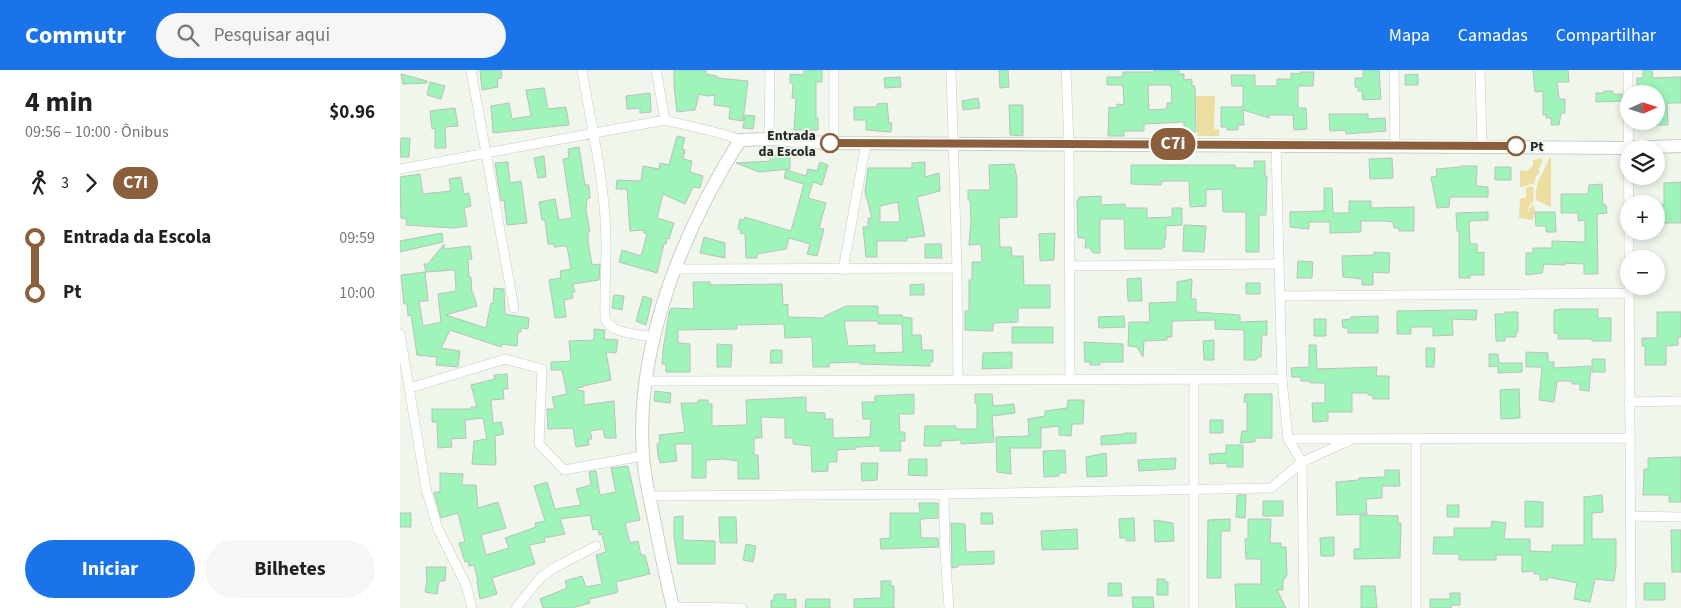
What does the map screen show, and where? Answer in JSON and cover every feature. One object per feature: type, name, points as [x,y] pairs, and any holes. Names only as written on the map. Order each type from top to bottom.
[{"type":"street","points":[[471,70],[514,308]]},
{"type":"street","points":[[582,70],[601,176],[605,218],[607,259],[606,323],[616,329],[653,337]]},
{"type":"street","points":[[656,70],[665,120]]},
{"type":"street","points":[[770,70],[770,139]]},
{"type":"street","points":[[834,70],[834,143]]},
{"type":"street","points":[[951,70],[957,268],[958,379]]},
{"type":"street","points":[[1066,70],[1069,144],[1070,379]]},
{"type":"street","points":[[1394,70],[1395,145]]},
{"type":"street","points":[[1480,70],[1482,146]]},
{"type":"street","points":[[1627,140],[1628,70]]},
{"type":"street","points":[[400,169],[665,120],[740,140],[770,139],[834,143],[1620,148]]},
{"type":"street","points":[[740,140],[699,215],[676,270],[653,337],[643,412],[643,456],[649,496],[673,607],[742,608]]},
{"type":"street","points":[[843,270],[866,143]]},
{"type":"street","points":[[1276,145],[1282,379],[1288,440],[1302,462],[1304,608]]},
{"type":"street","points":[[1665,147],[1681,146]]},
{"type":"street","points":[[1627,185],[1628,250]]},
{"type":"street","points":[[1069,266],[1279,264]]},
{"type":"street","points":[[676,270],[957,268]]},
{"type":"street","points":[[1281,296],[1620,293]]},
{"type":"street","points":[[1628,295],[1631,608]]},
{"type":"street","points":[[400,334],[426,490],[438,529],[466,585],[472,608]]},
{"type":"street","points":[[410,388],[505,359],[542,369],[539,444],[564,470],[643,456]]},
{"type":"street","points":[[646,381],[1282,379]]},
{"type":"street","points":[[1194,380],[1194,608]]},
{"type":"street","points":[[1629,402],[1681,401]]},
{"type":"street","points":[[1288,440],[1630,438]]},
{"type":"street","points":[[649,496],[944,494],[1271,488],[1302,462],[1353,439]]},
{"type":"street","points":[[1416,439],[1416,608]]},
{"type":"street","points":[[944,494],[945,553],[949,608]]},
{"type":"street","points":[[1631,516],[1681,516]]},
{"type":"street","points":[[516,608],[540,578],[554,568],[596,546]]},
{"type":"shaded area","points":[[1196,96],[1215,96],[1214,129],[1219,129],[1219,136],[1197,136]]},
{"type":"shaded area","points":[[1551,157],[1551,207],[1536,200],[1536,188]]},
{"type":"shaded area","points":[[1542,158],[1535,183],[1520,187],[1520,170],[1528,171],[1533,165],[1533,160]]},
{"type":"shaded area","points":[[1530,186],[1534,188],[1533,203],[1530,204],[1527,215],[1532,205],[1534,205],[1533,220],[1519,218],[1520,199],[1526,197],[1526,188]]},
{"type":"building","points":[[480,70],[501,70],[502,78],[497,79],[498,87],[482,90]]},
{"type":"building","points":[[674,70],[706,70],[706,74],[717,76],[717,78],[748,81],[743,121],[729,119],[730,107],[714,105],[715,95],[699,94],[695,110],[677,112]]},
{"type":"building","points":[[804,70],[822,70],[822,82],[816,82],[818,130],[794,130],[796,98],[792,98],[793,83],[790,83],[790,74],[804,75]]},
{"type":"building","points":[[999,70],[1008,70],[1009,87],[1000,88]]},
{"type":"building","points":[[1154,70],[1179,70],[1179,74],[1184,74],[1184,80],[1192,79],[1192,86],[1195,86],[1196,132],[1184,132],[1184,122],[1144,124],[1144,131],[1124,131],[1124,136],[1108,136],[1109,107],[1117,108],[1117,104],[1124,105],[1123,85],[1107,85],[1107,77],[1123,77],[1123,72],[1154,72]],"holes":[[[1148,85],[1171,85],[1172,103],[1167,103],[1167,109],[1149,110]]]},
{"type":"building","points":[[1363,70],[1379,70],[1381,99],[1363,100],[1362,91],[1358,91],[1358,87],[1355,87],[1355,78],[1363,78]]},
{"type":"building","points":[[1533,70],[1568,70],[1569,82],[1557,82],[1559,99],[1565,99],[1565,113],[1561,113],[1559,125],[1551,125],[1551,118],[1546,118],[1546,114],[1543,115],[1543,91],[1535,92]]},
{"type":"building","points":[[1643,70],[1652,70],[1653,78],[1681,77],[1681,103],[1667,103],[1668,125],[1665,125],[1665,85],[1637,85],[1637,78],[1643,78]]},
{"type":"building","points":[[1300,72],[1314,72],[1313,86],[1298,86],[1298,108],[1306,108],[1307,129],[1294,130],[1293,115],[1269,115],[1269,118],[1243,110],[1244,125],[1238,125],[1238,130],[1227,130],[1227,127],[1221,127],[1221,107],[1243,107],[1243,86],[1232,86],[1231,75],[1255,75],[1255,86],[1277,86],[1277,79],[1291,79],[1291,73],[1301,74]]},
{"type":"building","points":[[401,74],[427,81],[427,83],[403,84]]},
{"type":"building","points":[[1418,74],[1418,85],[1405,85],[1405,75]]},
{"type":"building","points":[[900,77],[901,87],[885,88],[884,78]]},
{"type":"building","points":[[430,82],[445,86],[441,99],[427,95]]},
{"type":"building","points":[[544,88],[548,109],[566,107],[569,125],[493,133],[491,106],[509,103],[512,119],[531,116],[526,90]]},
{"type":"building","points":[[1604,91],[1613,91],[1613,94],[1620,94],[1620,101],[1596,102],[1596,93],[1604,93]]},
{"type":"building","points":[[650,93],[651,112],[640,113],[640,108],[627,109],[626,96]]},
{"type":"building","points":[[978,98],[980,108],[963,110],[962,101]]},
{"type":"building","points":[[887,103],[889,123],[892,123],[891,132],[866,130],[866,120],[854,120],[854,107],[877,107],[877,104]]},
{"type":"building","points":[[1009,105],[1023,105],[1023,136],[1010,135]]},
{"type":"building","points":[[455,108],[458,126],[445,127],[446,148],[435,148],[435,128],[432,129],[430,111]]},
{"type":"building","points":[[1329,114],[1368,114],[1368,119],[1385,118],[1386,131],[1346,134],[1345,130],[1330,131]]},
{"type":"building","points":[[745,115],[755,116],[753,129],[743,128]]},
{"type":"building","points":[[677,136],[685,138],[682,149],[685,150],[683,159],[692,161],[690,172],[703,176],[700,188],[693,187],[685,204],[663,194],[657,218],[674,223],[669,239],[667,238],[666,244],[664,244],[657,273],[619,262],[622,250],[641,256],[647,234],[644,233],[644,230],[630,231],[627,189],[616,189],[617,180],[641,181],[643,166],[659,169],[660,163],[669,165]]},
{"type":"building","points":[[401,138],[410,138],[409,157],[400,157]]},
{"type":"building","points":[[579,147],[585,185],[589,185],[590,198],[587,199],[586,210],[590,232],[588,232],[588,241],[592,265],[600,264],[599,280],[573,284],[575,292],[572,292],[573,298],[564,300],[566,317],[555,318],[549,280],[561,278],[560,271],[571,269],[567,246],[554,247],[554,244],[548,244],[545,220],[542,220],[539,202],[555,199],[559,220],[572,218],[563,159],[569,158],[568,149]]},
{"type":"building","points":[[770,155],[790,156],[790,169],[759,172],[736,163],[770,161]]},
{"type":"building","points":[[544,156],[546,177],[538,178],[534,158]]},
{"type":"building","points":[[1392,158],[1393,178],[1370,179],[1369,159]]},
{"type":"building","points":[[1254,161],[1265,161],[1265,176],[1267,176],[1266,215],[1259,215],[1259,252],[1246,252],[1246,212],[1223,212],[1222,189],[1206,190],[1206,206],[1190,207],[1189,181],[1162,181],[1161,185],[1131,184],[1131,165],[1235,165],[1235,168],[1254,168]]},
{"type":"building","points":[[508,162],[510,183],[521,181],[527,223],[507,225],[504,200],[501,201],[495,163]]},
{"type":"building","points":[[820,162],[828,165],[822,185],[813,182],[808,198],[826,203],[819,228],[824,229],[817,256],[807,254],[810,244],[789,238],[786,249],[757,254],[757,258],[746,258],[745,234],[740,233],[741,230],[738,229],[740,219],[744,220],[745,217],[791,231],[804,184],[784,178],[786,170],[806,176],[808,169],[817,171]]},
{"type":"building","points":[[925,162],[925,177],[939,173],[940,191],[917,197],[925,236],[907,238],[907,241],[877,241],[877,257],[866,257],[863,227],[868,227],[868,218],[872,218],[865,192],[868,168],[912,168],[912,163]],"holes":[[[898,202],[900,222],[880,222],[880,206]]]},
{"type":"building","points":[[1014,164],[1017,179],[1017,217],[999,218],[1000,247],[1011,247],[1012,256],[1023,256],[1024,285],[1050,285],[1050,308],[1018,308],[1018,322],[993,323],[993,331],[965,330],[965,311],[969,311],[969,280],[972,280],[972,262],[982,262],[981,244],[969,245],[971,220],[968,190],[990,190],[989,165]]},
{"type":"building","points":[[1477,166],[1476,186],[1488,187],[1488,197],[1450,197],[1449,207],[1437,208],[1431,177],[1437,176],[1436,169]]},
{"type":"building","points":[[1495,167],[1511,167],[1511,180],[1495,180]]},
{"type":"building","points":[[420,174],[423,194],[451,191],[449,179],[461,177],[464,194],[469,193],[471,206],[464,208],[467,226],[454,228],[406,225],[407,219],[401,218],[400,177]]},
{"type":"building","points":[[1681,182],[1681,223],[1665,223],[1665,183]]},
{"type":"building","points":[[1602,184],[1603,205],[1606,205],[1607,213],[1597,214],[1598,274],[1584,274],[1584,264],[1564,263],[1565,265],[1544,264],[1542,273],[1526,275],[1526,253],[1533,253],[1533,248],[1552,248],[1552,241],[1585,242],[1585,220],[1578,221],[1578,213],[1561,213],[1561,194],[1588,194],[1589,185]]},
{"type":"building","points":[[1324,188],[1332,188],[1333,213],[1349,213],[1349,201],[1371,201],[1371,208],[1414,207],[1414,231],[1399,231],[1399,228],[1394,228],[1393,222],[1385,221],[1361,221],[1361,232],[1330,233],[1330,222],[1309,222],[1309,229],[1290,227],[1290,212],[1324,211]]},
{"type":"building","points":[[1101,196],[1101,205],[1125,204],[1125,208],[1147,208],[1147,218],[1172,217],[1172,208],[1182,208],[1182,225],[1166,226],[1165,247],[1162,247],[1162,249],[1125,249],[1124,219],[1100,219],[1100,253],[1093,253],[1090,248],[1085,248],[1086,238],[1078,238],[1077,200],[1079,200],[1079,197]]},
{"type":"building","points":[[1488,212],[1488,220],[1469,221],[1470,244],[1477,244],[1477,253],[1484,252],[1484,275],[1470,275],[1470,278],[1459,278],[1459,231],[1457,231],[1456,213]]},
{"type":"building","points":[[1535,212],[1555,212],[1556,232],[1546,232],[1546,226],[1536,226]]},
{"type":"building","points":[[1184,225],[1206,226],[1204,252],[1183,251]]},
{"type":"building","points":[[442,233],[443,242],[400,252],[400,241]]},
{"type":"building","points":[[1055,233],[1054,260],[1040,261],[1039,234]]},
{"type":"building","points":[[704,237],[725,243],[725,258],[700,253]]},
{"type":"building","points":[[444,244],[444,249],[470,246],[472,259],[468,260],[469,277],[471,277],[472,293],[477,306],[446,315],[486,328],[491,303],[493,304],[494,288],[504,289],[505,314],[529,318],[528,329],[521,328],[521,332],[518,332],[517,346],[502,344],[501,347],[450,330],[441,348],[460,351],[458,367],[436,365],[437,357],[417,355],[411,315],[408,316],[407,304],[404,304],[401,275],[425,272],[428,301],[419,301],[423,326],[441,322],[438,294],[456,291],[455,270],[426,272],[424,264],[428,264]]},
{"type":"building","points":[[925,244],[941,244],[942,258],[925,258]]},
{"type":"building","points":[[1374,252],[1390,253],[1389,273],[1373,272],[1373,285],[1362,285],[1362,279],[1343,277],[1342,256],[1374,255]]},
{"type":"building","points":[[1298,261],[1313,262],[1312,278],[1297,278]]},
{"type":"building","points":[[1141,278],[1142,301],[1128,301],[1127,279]]},
{"type":"building","points":[[1192,279],[1191,299],[1196,299],[1196,312],[1240,315],[1240,322],[1267,321],[1267,335],[1262,335],[1261,357],[1258,357],[1256,360],[1244,360],[1244,330],[1215,329],[1215,320],[1172,321],[1172,337],[1167,337],[1167,340],[1144,341],[1143,357],[1137,347],[1128,346],[1129,322],[1150,322],[1149,303],[1177,302],[1177,282]]},
{"type":"building","points":[[693,282],[710,282],[710,285],[782,284],[783,305],[788,304],[788,317],[825,318],[825,316],[846,306],[878,306],[878,315],[902,315],[902,317],[912,318],[912,335],[921,335],[922,350],[933,350],[933,362],[930,362],[930,366],[860,364],[860,362],[829,363],[829,367],[813,367],[812,337],[785,338],[784,324],[737,325],[737,329],[678,330],[678,343],[690,344],[690,372],[666,372],[666,364],[662,364],[663,350],[671,308],[694,309]],"holes":[[[844,321],[878,321],[878,324],[902,324],[903,352],[875,353],[875,345],[848,346]]]},
{"type":"building","points":[[1246,283],[1260,283],[1260,294],[1246,294]]},
{"type":"building","points":[[924,284],[924,295],[910,295],[910,285]]},
{"type":"building","points":[[614,295],[624,296],[622,310],[612,308]]},
{"type":"building","points":[[643,296],[652,299],[646,325],[636,321]]},
{"type":"building","points":[[1598,309],[1598,318],[1611,318],[1611,341],[1558,339],[1558,333],[1554,333],[1554,310]]},
{"type":"building","points":[[1477,310],[1476,320],[1452,319],[1453,335],[1433,336],[1433,327],[1411,327],[1411,334],[1397,334],[1397,311]]},
{"type":"building","points":[[1505,312],[1518,312],[1518,332],[1516,332],[1516,337],[1505,337],[1505,341],[1496,341],[1495,314],[1505,314]]},
{"type":"building","points":[[1657,312],[1681,312],[1681,337],[1678,337],[1678,345],[1666,346],[1666,365],[1645,365],[1645,346],[1642,346],[1642,338],[1657,338]]},
{"type":"building","points":[[1124,316],[1125,327],[1099,328],[1098,317]]},
{"type":"building","points":[[1378,316],[1378,333],[1348,333],[1348,328],[1343,328],[1342,320],[1351,319],[1351,317]]},
{"type":"building","points":[[1314,319],[1326,319],[1326,336],[1314,336]]},
{"type":"building","points":[[1012,327],[1053,327],[1053,343],[1012,343]]},
{"type":"building","points":[[594,329],[605,330],[604,339],[618,340],[616,353],[606,352],[611,380],[583,386],[577,388],[577,390],[584,391],[584,405],[614,401],[616,438],[605,438],[603,429],[590,431],[592,439],[588,439],[589,445],[576,447],[573,428],[548,429],[547,409],[555,409],[552,397],[567,394],[562,370],[551,370],[551,362],[571,361],[569,341],[594,340]]},
{"type":"building","points":[[1214,340],[1214,360],[1204,360],[1203,341]]},
{"type":"building","points":[[1084,342],[1123,344],[1123,362],[1100,362],[1100,365],[1090,365],[1090,362],[1085,362]]},
{"type":"building","points":[[717,344],[732,345],[731,367],[717,367]]},
{"type":"building","points":[[1309,345],[1316,345],[1317,369],[1377,367],[1376,376],[1389,376],[1389,399],[1373,399],[1373,395],[1368,395],[1368,393],[1352,393],[1352,412],[1328,412],[1328,421],[1313,422],[1312,403],[1325,403],[1325,383],[1301,381],[1301,377],[1292,377],[1291,368],[1309,367]]},
{"type":"building","points":[[1426,348],[1435,348],[1434,367],[1426,367]]},
{"type":"building","points":[[771,350],[782,350],[782,363],[770,363]]},
{"type":"building","points":[[1012,352],[1012,368],[982,369],[983,353]]},
{"type":"building","points":[[1526,352],[1548,353],[1548,362],[1554,362],[1554,368],[1591,366],[1589,391],[1580,390],[1580,384],[1572,384],[1572,381],[1557,381],[1554,402],[1539,400],[1542,367],[1526,367]]},
{"type":"building","points":[[1489,354],[1498,354],[1499,363],[1522,363],[1522,372],[1498,373],[1498,366],[1489,367]]},
{"type":"building","points":[[1592,359],[1605,359],[1605,372],[1592,372]]},
{"type":"building","points":[[507,374],[508,389],[503,389],[504,399],[491,400],[493,423],[501,422],[504,434],[495,436],[496,465],[472,464],[474,441],[487,439],[483,418],[465,420],[466,438],[451,439],[452,447],[438,448],[437,422],[432,422],[432,409],[471,409],[471,407],[477,407],[471,385],[495,379],[494,375]]},
{"type":"building","points":[[1519,389],[1520,418],[1501,419],[1500,390]]},
{"type":"building","points":[[655,391],[671,393],[670,403],[654,401]]},
{"type":"building","points":[[914,394],[914,414],[899,414],[900,432],[905,432],[905,441],[900,441],[901,451],[880,451],[880,446],[837,450],[837,462],[828,462],[828,471],[812,472],[811,446],[793,444],[793,438],[785,438],[785,418],[761,417],[762,438],[754,438],[754,455],[758,455],[759,479],[738,479],[738,461],[723,459],[706,460],[706,478],[692,478],[692,444],[675,444],[677,461],[660,463],[657,444],[660,442],[659,435],[685,432],[681,403],[698,403],[698,400],[708,400],[708,404],[712,404],[712,426],[747,425],[746,400],[806,397],[806,412],[825,413],[825,419],[833,419],[833,438],[870,437],[871,419],[863,419],[862,402],[875,402],[875,396]]},
{"type":"building","points":[[975,394],[992,394],[993,406],[1014,404],[1015,413],[992,416],[994,442],[961,444],[961,440],[941,441],[941,446],[924,446],[925,426],[956,426],[956,429],[977,429]]},
{"type":"building","points":[[1245,394],[1272,394],[1272,438],[1255,438],[1255,442],[1240,443],[1242,431],[1247,431],[1247,402],[1244,402]]},
{"type":"building","points":[[1068,400],[1084,400],[1083,424],[1072,424],[1071,436],[1059,435],[1059,426],[1041,428],[1041,448],[1010,448],[1011,474],[997,472],[996,437],[1029,436],[1028,419],[1045,416],[1045,411],[1067,408]]},
{"type":"building","points":[[1210,420],[1223,420],[1223,433],[1210,433]]},
{"type":"building","points":[[1136,433],[1136,443],[1101,445],[1101,436]]},
{"type":"building","points":[[1226,445],[1243,445],[1243,467],[1227,467],[1227,463],[1210,464],[1209,454],[1226,453]]},
{"type":"building","points":[[1065,450],[1066,473],[1059,473],[1059,476],[1044,477],[1043,451]]},
{"type":"building","points":[[1106,453],[1107,476],[1087,477],[1086,457]]},
{"type":"building","points":[[1681,457],[1681,502],[1669,502],[1669,495],[1643,495],[1644,469],[1648,469],[1648,458]]},
{"type":"building","points":[[1176,458],[1175,469],[1139,471],[1138,460]]},
{"type":"building","points":[[909,459],[927,459],[927,476],[908,475]]},
{"type":"building","points":[[861,463],[878,463],[877,480],[862,481]]},
{"type":"building","points":[[628,466],[640,520],[625,523],[630,543],[638,541],[641,555],[645,555],[650,574],[616,582],[618,591],[616,593],[589,599],[590,603],[572,608],[543,608],[540,599],[567,588],[565,581],[582,576],[586,587],[602,584],[596,555],[606,552],[602,534],[599,535],[598,529],[593,530],[590,515],[560,519],[565,534],[544,538],[545,542],[529,545],[535,564],[492,578],[497,594],[480,599],[474,565],[469,566],[468,561],[465,562],[459,543],[465,542],[458,513],[441,518],[434,493],[440,492],[440,473],[463,474],[462,485],[476,485],[478,508],[498,502],[506,528],[481,535],[486,555],[509,548],[505,538],[536,527],[535,523],[545,521],[534,486],[547,482],[555,509],[581,505],[576,489],[591,485],[589,472],[596,471],[600,495],[616,492],[611,468]]},
{"type":"building","points":[[1385,470],[1399,470],[1400,486],[1382,486],[1382,498],[1366,499],[1367,514],[1337,515],[1336,482],[1359,480],[1359,478],[1385,477]]},
{"type":"building","points":[[1237,495],[1246,495],[1245,518],[1236,517]]},
{"type":"building","points":[[1602,495],[1603,512],[1592,513],[1592,539],[1616,539],[1616,565],[1614,581],[1595,579],[1590,602],[1574,599],[1577,583],[1548,577],[1548,580],[1540,580],[1540,574],[1534,574],[1534,571],[1522,572],[1522,555],[1496,555],[1496,560],[1459,560],[1459,554],[1433,554],[1434,537],[1454,537],[1454,528],[1491,528],[1492,521],[1506,523],[1504,539],[1530,539],[1530,551],[1552,552],[1552,545],[1584,545],[1584,497]]},
{"type":"building","points":[[1263,501],[1283,501],[1283,516],[1263,516]]},
{"type":"building","points":[[1525,501],[1543,502],[1543,527],[1525,527]]},
{"type":"building","points":[[919,503],[938,503],[938,518],[920,519],[921,538],[938,538],[939,547],[881,549],[880,539],[890,538],[890,513],[920,513]]},
{"type":"building","points":[[1447,505],[1459,505],[1459,517],[1447,517]]},
{"type":"building","points":[[400,513],[411,513],[411,527],[400,527]]},
{"type":"building","points":[[981,513],[992,513],[993,524],[981,524]]},
{"type":"building","points":[[1360,515],[1398,516],[1398,523],[1401,523],[1400,558],[1354,559],[1354,549],[1360,549]]},
{"type":"building","points":[[683,516],[683,540],[715,541],[715,564],[678,564],[674,537],[674,517]]},
{"type":"building","points":[[719,517],[736,517],[737,543],[720,543]]},
{"type":"building","points":[[1134,518],[1135,541],[1126,541],[1126,538],[1120,538],[1119,519]]},
{"type":"building","points":[[1230,519],[1230,531],[1221,531],[1221,578],[1207,578],[1208,520]]},
{"type":"building","points":[[1248,519],[1271,519],[1270,543],[1281,543],[1281,547],[1286,547],[1287,575],[1283,581],[1283,590],[1277,590],[1286,608],[1236,608],[1235,584],[1261,584],[1261,559],[1246,559],[1245,539],[1248,539]]},
{"type":"building","points":[[1154,520],[1173,523],[1174,541],[1155,542]]},
{"type":"building","points":[[951,523],[965,524],[966,552],[994,551],[994,564],[958,565],[958,567],[952,568]]},
{"type":"building","points":[[1077,529],[1078,549],[1042,550],[1041,531]]},
{"type":"building","points":[[1671,530],[1681,530],[1681,572],[1672,572]]},
{"type":"building","points":[[1334,537],[1334,556],[1321,556],[1320,538]]},
{"type":"building","points":[[746,544],[756,546],[753,562],[743,560]]},
{"type":"building","points":[[426,567],[446,567],[445,581],[439,581],[437,594],[425,592],[427,580]]},
{"type":"building","points":[[1157,579],[1165,579],[1165,582],[1168,582],[1168,595],[1157,595]]},
{"type":"building","points":[[881,581],[891,581],[891,586],[894,586],[894,608],[854,608],[854,599],[881,598]]},
{"type":"building","points":[[1108,583],[1121,583],[1122,596],[1108,596]]},
{"type":"building","points":[[1644,583],[1665,583],[1665,600],[1644,600]]},
{"type":"building","points":[[1361,586],[1375,586],[1377,608],[1361,608]]},
{"type":"building","points":[[1450,593],[1460,593],[1460,605],[1452,605],[1451,608],[1430,608],[1430,599],[1450,599]]},
{"type":"building","points":[[786,594],[786,600],[796,599],[796,608],[771,608],[771,600],[774,600],[774,595]]},
{"type":"building","points":[[1132,597],[1153,597],[1154,608],[1133,608]]},
{"type":"building","points":[[806,599],[830,599],[830,608],[805,608]]},
{"type":"bus line","name":"C7i","points":[[830,143],[1516,146]]},
{"type":"place","name":"Entrada da Escola","points":[[830,143]]},
{"type":"place","name":"Pt","points":[[1516,146]]}]
